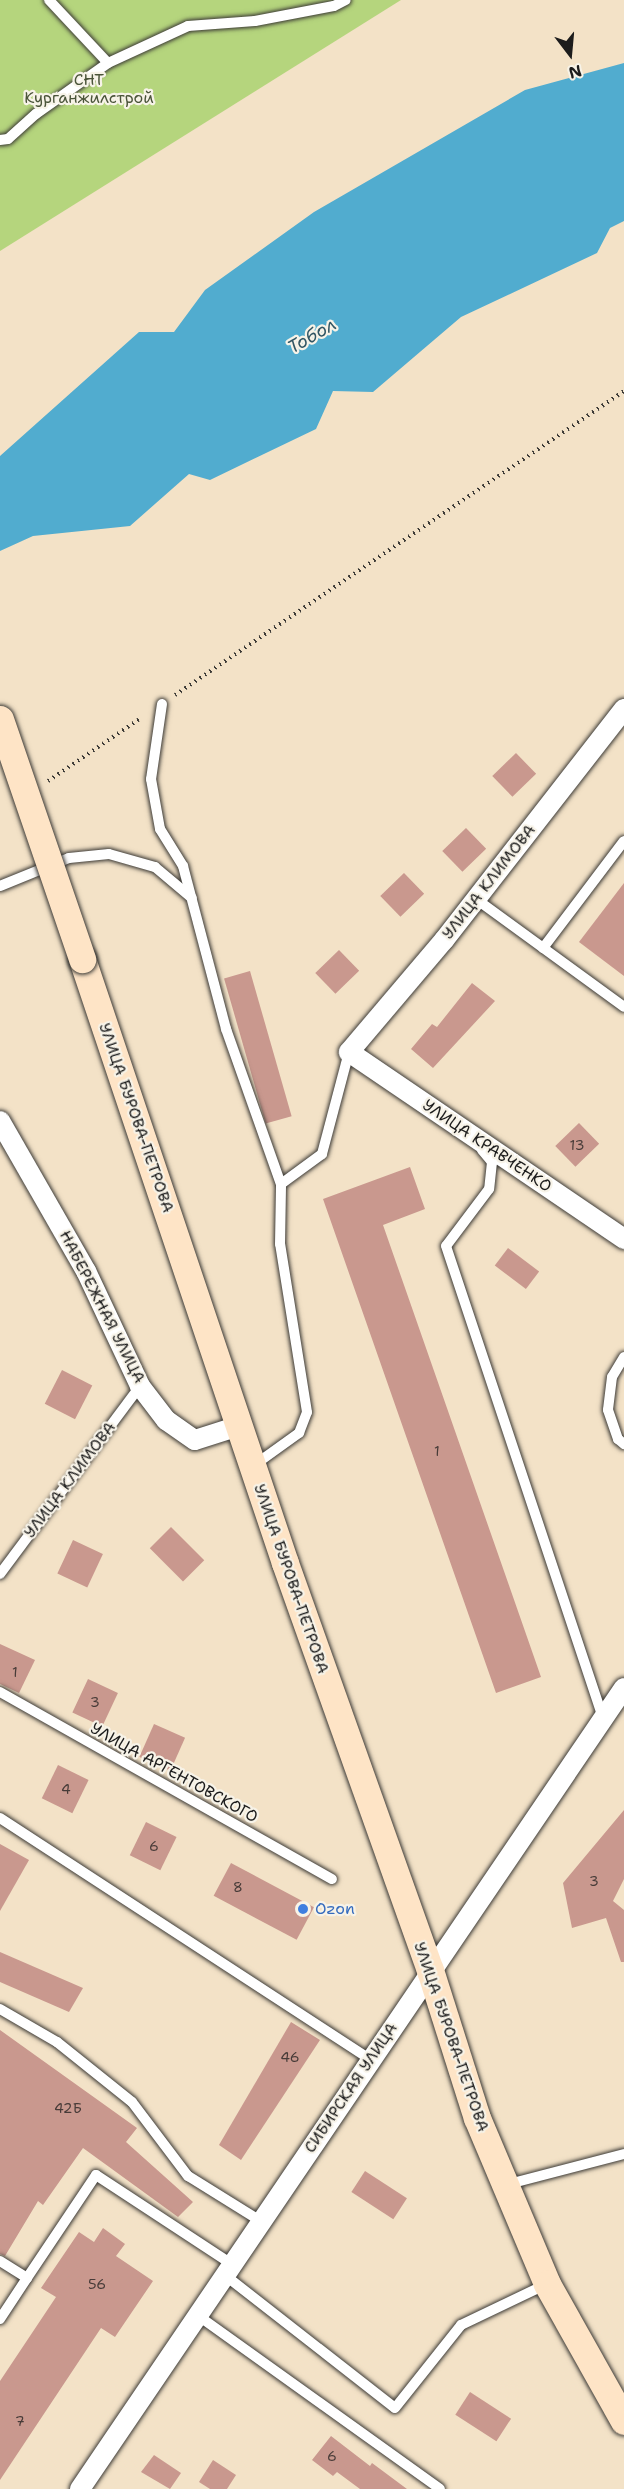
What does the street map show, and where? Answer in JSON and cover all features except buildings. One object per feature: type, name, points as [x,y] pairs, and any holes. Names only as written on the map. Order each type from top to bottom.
[{"type":"main road","name":"УЛИЦА БУРОВА-ПЕТРОВА","points":[[0,719],[390,1866],[430,1970],[477,2118],[547,2284],[624,2421]]},
{"type":"street","name":"УЛИЦА КЛИМОВА","points":[[350,1052],[477,899],[624,709]]},
{"type":"street","name":"УЛИЦА КРАВЧЕНКО","points":[[350,1052],[624,1239]]},
{"type":"street","name":"НАБЕРЕЖНАЯ УЛИЦА","points":[[0,1121],[86,1270],[140,1386],[166,1420],[195,1440],[239,1426]]},
{"type":"street","name":"СИБИРСКАЯ УЛИЦА","points":[[80,2489],[200,2317],[369,2059],[624,1688]]},
{"type":"lane","points":[[49,0],[108,63]]},
{"type":"lane","points":[[0,140],[8,140],[36,114],[108,63],[188,26],[255,21],[334,6],[346,0]]},
{"type":"lane","points":[[162,705],[151,779],[160,829],[183,866],[226,1029],[281,1184],[279,1244],[307,1412],[299,1433],[253,1466]]},
{"type":"lane","points":[[543,948],[624,841]]},
{"type":"lane","points":[[0,886],[69,858],[109,854],[155,867],[193,898]]},
{"type":"lane","points":[[477,899],[624,1007]]},
{"type":"lane","points":[[281,1184],[322,1154],[350,1052]]},
{"type":"lane","points":[[469,1134],[492,1162],[489,1189],[446,1246],[603,1719]]},
{"type":"lane","points":[[624,1357],[612,1377],[608,1410],[618,1439],[624,1444]]},
{"type":"lane","name":"УЛИЦА КЛИМОВА","points":[[0,1574],[140,1386]]},
{"type":"lane","name":"УЛИЦА АРГЕНТОВСКОГО","points":[[0,1692],[332,1879]]},
{"type":"lane","points":[[0,1818],[369,2059]]},
{"type":"lane","points":[[0,2009],[57,2042],[124,2096],[188,2176],[261,2222]]},
{"type":"lane","points":[[504,2185],[624,2154]]},
{"type":"lane","points":[[0,2319],[96,2175],[230,2270],[395,2408],[460,2325],[547,2284]]},
{"type":"lane","points":[[0,2261],[27,2278]]},
{"type":"lane","points":[[200,2317],[440,2489]]},
{"type":"path","points":[[38,788],[624,392]]},
{"type":"green space","name":"СНТ Курганжилстрой","points":[[0,0],[401,0],[0,251]]},
{"type":"water","name":"Тобол","points":[[624,63],[624,221],[610,228],[597,253],[461,317],[373,392],[333,391],[316,429],[210,480],[189,474],[130,526],[33,536],[0,551],[0,456],[139,332],[174,332],[205,290],[314,212],[525,90]]},
{"type":"place","name":"Ozon","points":[[303,1909]]}]
